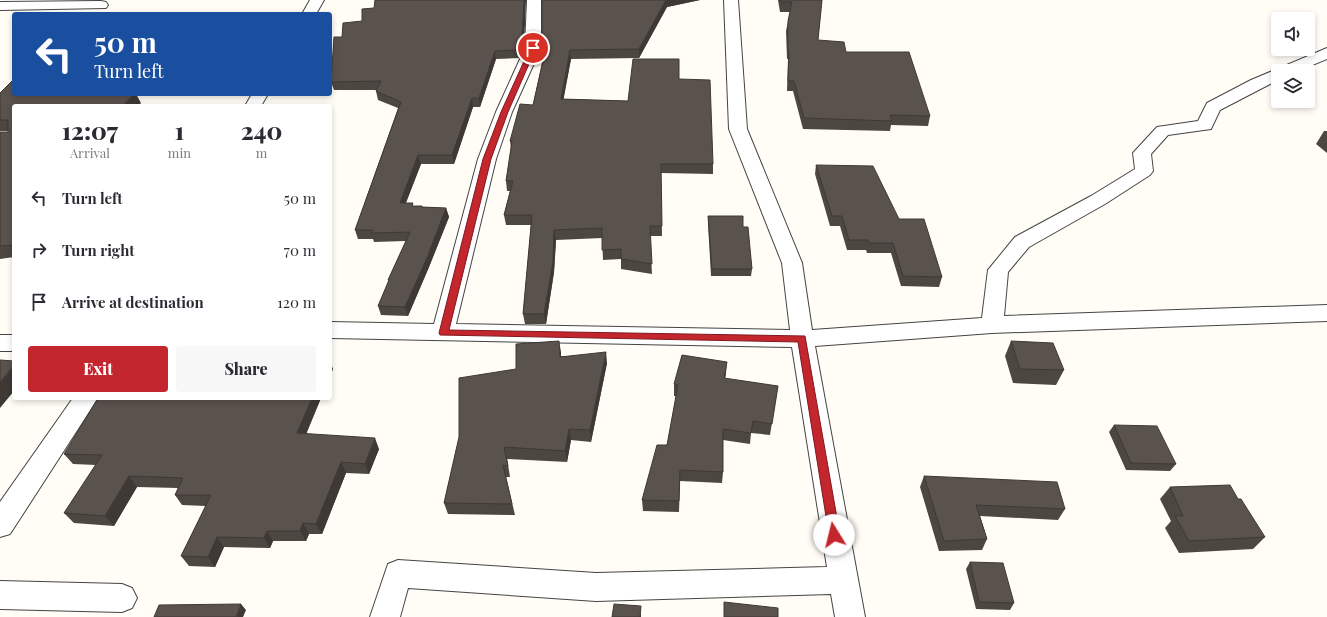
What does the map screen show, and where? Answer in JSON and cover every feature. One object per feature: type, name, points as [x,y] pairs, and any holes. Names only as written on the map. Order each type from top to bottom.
[{"type":"street","points":[[310,12],[317,0]]},
{"type":"street","points":[[444,333],[487,159],[504,112],[533,48],[534,0]]},
{"type":"street","points":[[731,0],[738,129],[792,263],[802,339],[842,580],[850,617]]},
{"type":"street","points":[[0,6],[100,6]]},
{"type":"street","points":[[1301,64],[1327,53]]},
{"type":"street","points":[[992,325],[998,270],[1022,242],[1098,200],[1144,171],[1142,153],[1163,131],[1205,125],[1213,107],[1271,77]]},
{"type":"street","points":[[332,330],[802,339],[992,325],[1327,313]]},
{"type":"street","points":[[0,343],[12,343]]},
{"type":"street","points":[[0,525],[85,400]]},
{"type":"street","points":[[385,617],[398,574],[596,587],[842,580]]},
{"type":"street","points":[[0,595],[122,598]]},
{"type":"building","points":[[375,0],[524,0],[522,39],[518,50],[495,51],[479,98],[472,98],[452,155],[418,155],[400,203],[413,203],[412,206],[446,208],[427,258],[405,307],[378,306],[410,232],[371,233],[373,230],[355,230],[401,102],[376,91],[381,81],[332,82],[334,37],[342,37],[343,23],[362,21],[362,9],[374,8]]},
{"type":"building","points":[[542,0],[666,0],[639,49],[570,50],[561,99],[628,101],[633,59],[679,59],[679,79],[710,80],[713,164],[661,164],[662,226],[650,226],[652,264],[621,259],[621,249],[602,250],[602,228],[554,230],[553,262],[544,314],[523,314],[532,215],[504,215],[513,181],[506,181],[512,141],[510,141],[520,104],[533,105],[546,48],[537,49],[542,39]]},
{"type":"building","points":[[780,0],[822,0],[818,40],[844,42],[846,52],[909,52],[930,116],[890,115],[892,121],[804,118],[794,81],[788,81],[788,21],[792,2],[781,2]]},
{"type":"building","points":[[12,81],[12,96],[131,96],[125,104],[12,104],[12,245],[0,246],[0,132],[8,132],[8,120],[0,120],[0,93]]},
{"type":"building","points":[[816,165],[873,166],[899,219],[924,219],[942,277],[903,276],[893,243],[869,243],[868,240],[849,240],[842,216],[832,216]]},
{"type":"building","points":[[708,216],[743,216],[743,227],[748,227],[752,269],[712,269]]},
{"type":"building","points":[[559,341],[560,357],[606,352],[590,430],[569,429],[565,451],[504,447],[508,466],[503,465],[512,504],[444,503],[459,437],[459,378],[516,369],[516,344]]},
{"type":"building","points":[[1011,341],[1053,343],[1064,370],[1020,369]]},
{"type":"building","points":[[682,355],[727,362],[724,378],[778,386],[772,424],[753,421],[751,433],[723,429],[723,472],[680,470],[679,501],[642,500],[657,445],[667,445],[678,385],[674,384]]},
{"type":"building","points":[[0,360],[12,361],[12,367],[0,382]]},
{"type":"building","points":[[97,400],[311,400],[297,433],[375,438],[365,464],[341,462],[316,524],[303,523],[300,531],[267,531],[264,538],[217,537],[208,557],[181,556],[211,495],[175,495],[183,478],[129,476],[105,516],[64,513],[102,455],[64,454]]},
{"type":"building","points":[[1114,425],[1157,426],[1176,464],[1131,463]]},
{"type":"building","points":[[924,476],[1057,482],[1065,509],[976,505],[987,539],[944,541]]},
{"type":"building","points":[[1230,485],[1238,499],[1241,499],[1265,537],[1189,541],[1175,516],[1183,516],[1170,487]]},
{"type":"building","points":[[970,562],[1003,563],[1014,603],[979,602]]},
{"type":"building","points":[[724,602],[778,608],[778,617],[724,617]]},
{"type":"building","points":[[241,604],[236,617],[154,617],[159,605]]},
{"type":"building","points":[[614,604],[641,606],[640,617],[612,617]]},
{"type":"route","points":[[533,48],[504,112],[487,159],[444,333],[802,339],[834,535]]}]
